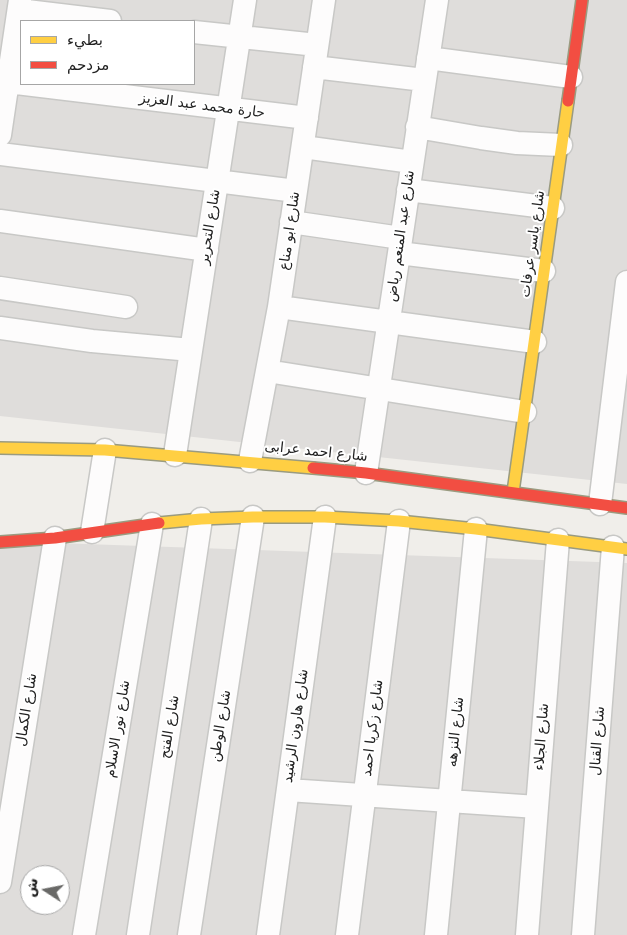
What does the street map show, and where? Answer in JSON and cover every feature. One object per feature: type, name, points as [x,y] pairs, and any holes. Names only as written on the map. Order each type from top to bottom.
[{"type":"street","name":"شارع التحرير","points":[[175,455],[245,0]]},
{"type":"street","name":"شارع ابو مناع","points":[[250,461],[279,307],[324,0]]},
{"type":"street","name":"شارع عبد المنعم رياض","points":[[366,472],[436,0]]},
{"type":"street","name":"شارع ياسر عرفات","points":[[513,492],[582,0]]},
{"type":"street","points":[[0,135],[20,5],[104,20]]},
{"type":"street","points":[[195,32],[240,37],[316,56],[426,69],[572,77]]},
{"type":"street","name":"حارة محمد عبد العزيز","points":[[8,82],[20,84]]},
{"type":"street","name":"حارة محمد عبد العزيز","points":[[32,85],[307,118]]},
{"type":"street","points":[[417,127],[490,140],[561,146]]},
{"type":"street","points":[[303,147],[412,162]]},
{"type":"street","points":[[0,154],[296,191]]},
{"type":"street","points":[[408,190],[553,208]]},
{"type":"street","points":[[0,221],[207,250]]},
{"type":"street","points":[[291,222],[544,272]]},
{"type":"street","points":[[600,504],[623,348],[627,282]]},
{"type":"street","points":[[0,288],[126,307]]},
{"type":"street","points":[[279,307],[534,342]]},
{"type":"street","points":[[0,328],[92,341],[191,350]]},
{"type":"street","points":[[267,371],[524,412]]},
{"type":"street","name":"شارع احمد عرابى","points":[[0,448],[105,450],[366,472],[627,508]]},
{"type":"street","points":[[92,532],[105,450]]},
{"type":"street","points":[[0,542],[55,538],[152,524],[201,520],[253,517],[325,517],[399,521],[476,529],[620,548]]},
{"type":"street","name":"شارع الوطن","points":[[190,935],[253,517]]},
{"type":"street","name":"شارع هارون الرشيد","points":[[268,935],[325,517]]},
{"type":"street","name":"شارع الفتح","points":[[138,935],[201,520]]},
{"type":"street","name":"شارع زكريا احمد","points":[[347,935],[399,521]]},
{"type":"street","name":"شارع نور الاسلام","points":[[84,935],[152,524]]},
{"type":"street","name":"شارع النزهه","points":[[436,935],[476,529]]},
{"type":"street","name":"شارع الكمال","points":[[0,882],[55,538]]},
{"type":"street","name":"شارع الجلاء","points":[[527,935],[558,540]]},
{"type":"street","name":"شارع القنال","points":[[583,935],[620,548]]},
{"type":"street","points":[[288,790],[537,807]]},
{"type":"shaded area","points":[[0,0],[627,0],[627,484],[0,416]]},
{"type":"shaded area","points":[[0,541],[627,563],[627,935],[0,935]]},
{"type":"traffic: slow","points":[[513,492],[568,101]]},
{"type":"traffic: slow","points":[[0,448],[105,450],[313,468]]},
{"type":"traffic: slow","points":[[159,523],[253,517],[325,517],[399,521],[627,549]]},
{"type":"traffic: jam","points":[[568,101],[582,0]]},
{"type":"traffic: jam","points":[[313,468],[366,473],[627,508]]},
{"type":"traffic: jam","points":[[0,542],[55,538],[159,523]]}]
